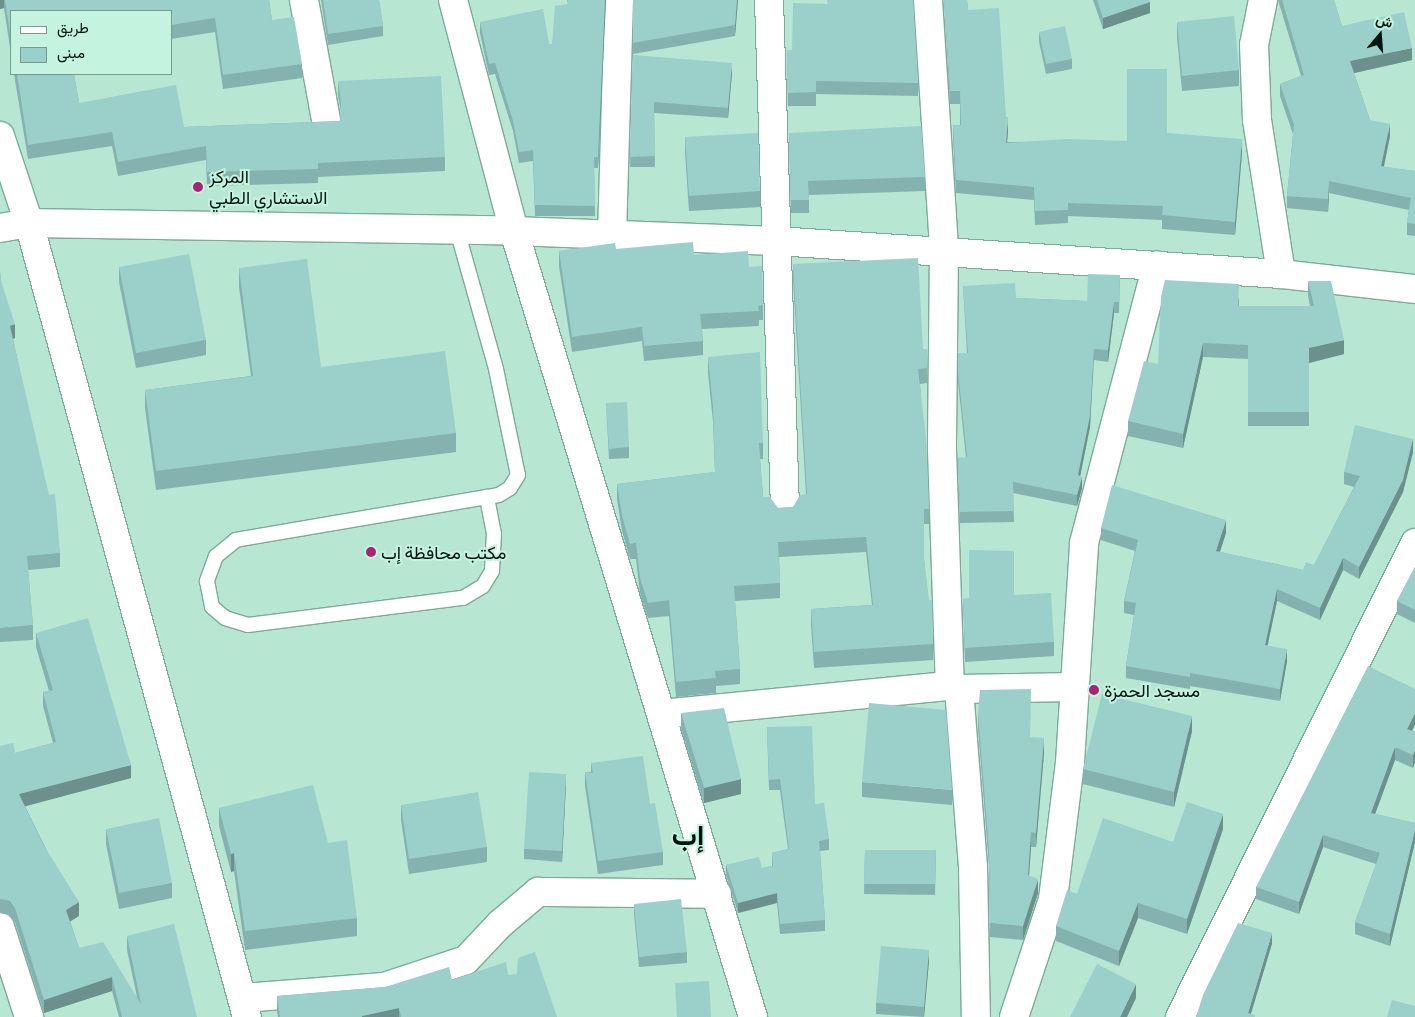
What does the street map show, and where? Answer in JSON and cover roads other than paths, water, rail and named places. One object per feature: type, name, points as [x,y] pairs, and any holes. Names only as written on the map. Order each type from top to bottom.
[{"type":"street","points":[[304,0],[326,120]]},
{"type":"street","points":[[453,0],[514,231],[753,1017]]},
{"type":"street","points":[[612,235],[618,0]]},
{"type":"street","points":[[769,0],[785,509]]},
{"type":"street","points":[[928,0],[944,250],[942,450],[954,688],[974,867],[976,1017]]},
{"type":"street","points":[[1263,0],[1254,45],[1257,120],[1281,274]]},
{"type":"street","points":[[0,136],[29,223],[245,1008],[384,987],[466,960],[500,924],[538,892],[717,894]]},
{"type":"street","points":[[0,228],[29,223],[514,231],[776,240],[1281,274],[1415,289]]},
{"type":"street","points":[[1014,1017],[1053,899],[1070,762],[1084,543],[1157,265]]},
{"type":"street","points":[[1180,1017],[1415,543]]},
{"type":"street","points":[[662,714],[954,688],[1075,686]]},
{"type":"street","points":[[0,927],[29,1017]]},
{"type":"lane","points":[[457,230],[496,368],[518,475],[510,488],[499,495],[486,497],[236,540],[216,556],[207,581],[212,606],[225,618],[248,626],[463,598],[483,586],[492,571],[494,534],[486,497]]},
{"type":"place","name":"المركز الاستشاري الطبي","points":[[198,187]]},
{"type":"place","name":"مكتب محافظة إب","points":[[371,552]]},
{"type":"place","name":"مسجد الحمزة","points":[[1094,690]]},
{"type":"district","name":"إب","points":[[688,834]]}]
